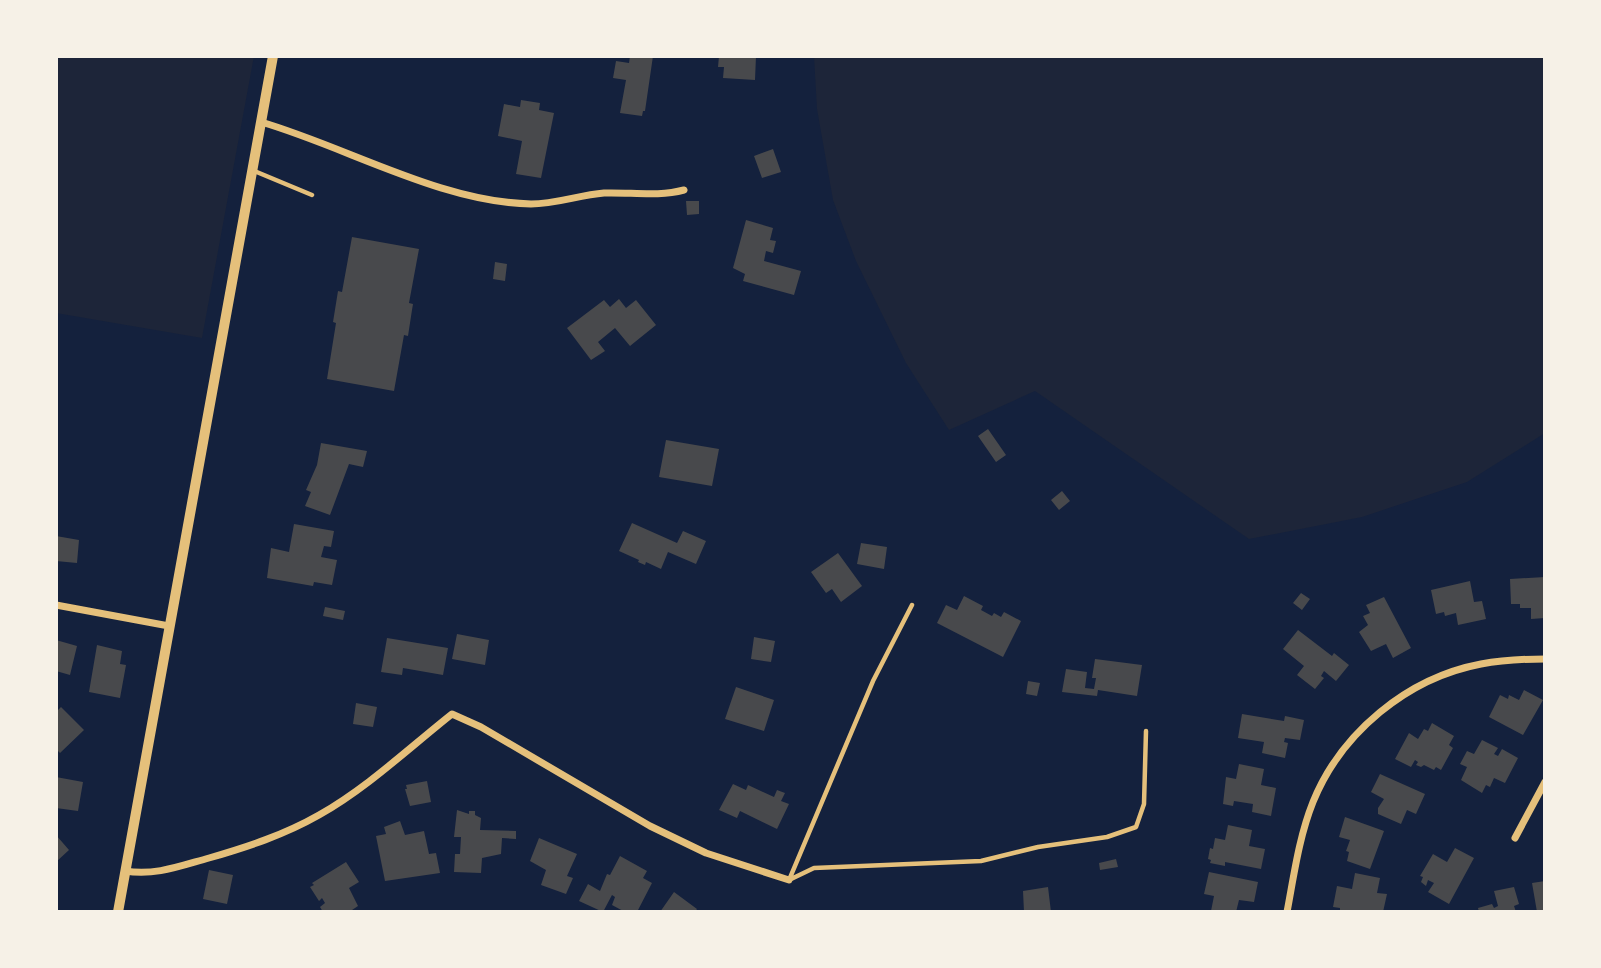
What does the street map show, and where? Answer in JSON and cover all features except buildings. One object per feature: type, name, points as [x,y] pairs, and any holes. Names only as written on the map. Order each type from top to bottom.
[{"type":"street","points":[[118,912],[272,56]]},
{"type":"street","points":[[261,122],[406,175],[492,200],[550,203],[602,193],[666,194],[684,190]]},
{"type":"street","points":[[56,605],[169,626]]},
{"type":"street","points":[[1287,912],[1301,839],[1314,800],[1329,771],[1366,724],[1401,697],[1447,674],[1479,664],[1545,659]]},
{"type":"street","points":[[125,871],[159,873],[255,845],[287,832],[353,793],[452,714],[481,727],[650,826],[706,853],[789,880]]},
{"type":"street","points":[[1516,838],[1545,782]]},
{"type":"lane","points":[[252,170],[313,195]]},
{"type":"lane","points":[[789,880],[873,681],[912,605]]},
{"type":"lane","points":[[789,880],[814,868],[981,861],[1038,847],[1107,837],[1136,827],[1143,804],[1146,731]]},
{"type":"shaded area","points":[[56,56],[254,56],[202,338],[56,313]]},
{"type":"shaded area","points":[[814,56],[1545,56],[1545,433],[1467,482],[1362,517],[1249,539],[1035,391],[949,430],[906,363],[856,261],[833,200],[817,109]]}]
